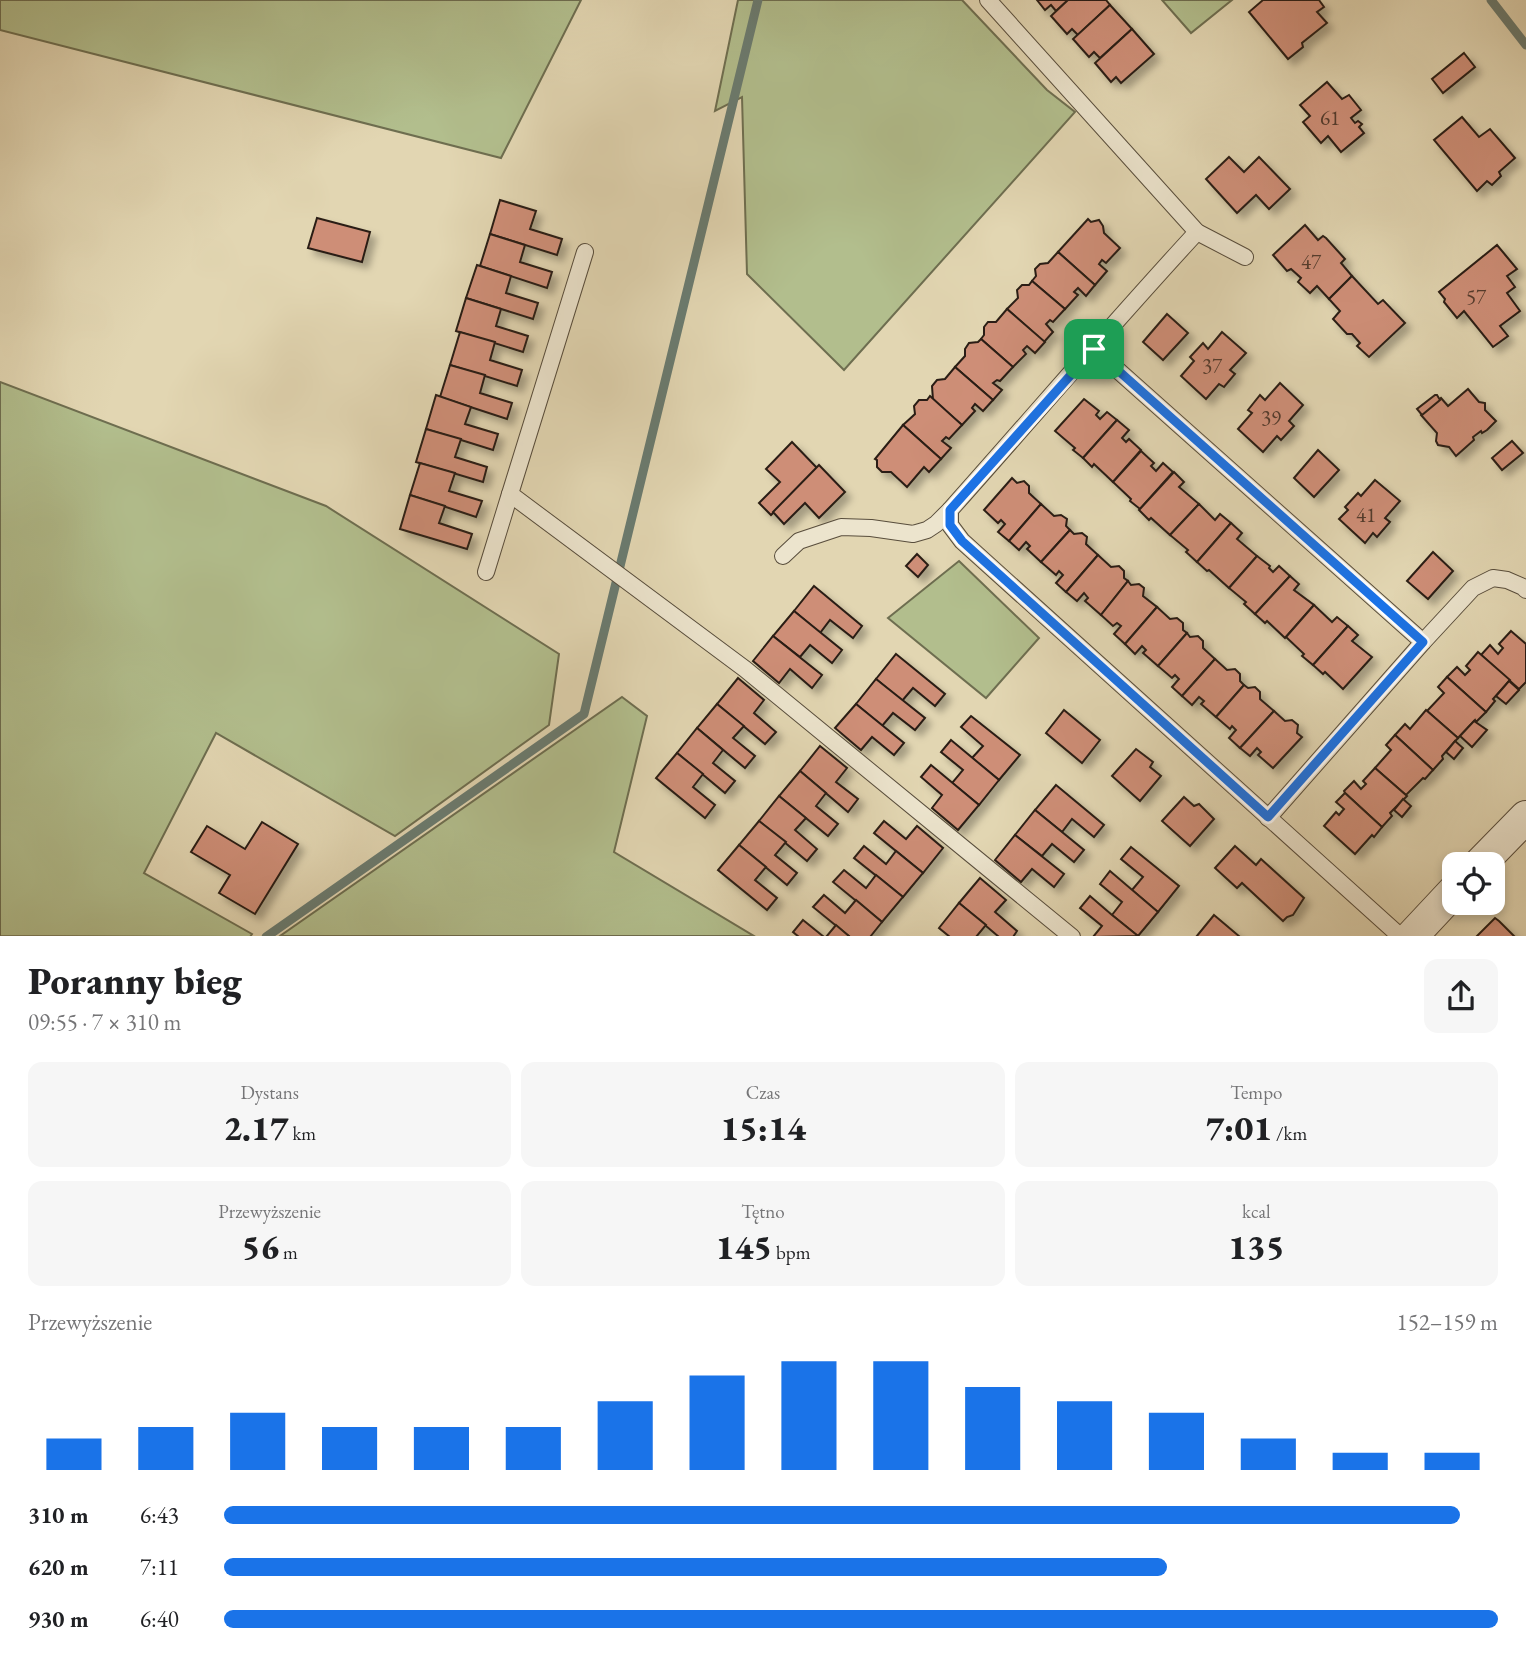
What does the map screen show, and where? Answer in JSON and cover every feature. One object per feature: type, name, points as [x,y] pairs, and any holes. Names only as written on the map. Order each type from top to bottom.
[{"type":"street","points":[[1492,852],[1526,817]]},
{"type":"street","points":[[1410,936],[1442,903]]},
{"type":"lane","points":[[988,0],[1197,232],[1245,257]]},
{"type":"lane","points":[[783,556],[799,541],[842,527],[913,534],[936,524],[1197,232]]},
{"type":"lane","points":[[486,572],[585,252]]},
{"type":"lane","points":[[1094,349],[1423,642]]},
{"type":"lane","points":[[510,494],[745,669],[1072,936]]},
{"type":"lane","points":[[950,510],[950,525],[962,541],[1401,936]]},
{"type":"lane","points":[[1268,817],[1474,588],[1493,579],[1507,580],[1526,590]]},
{"type":"green space","points":[[0,0],[581,0],[501,158],[0,30]]},
{"type":"green space","points":[[738,0],[962,0],[1047,90],[1075,112],[844,370],[747,274],[742,97],[715,111]]},
{"type":"green space","points":[[1162,0],[1232,0],[1191,33]]},
{"type":"green space","points":[[0,382],[326,506],[559,654],[549,725],[395,836],[216,733],[144,873],[252,934],[251,936],[0,936]]},
{"type":"green space","points":[[959,561],[1039,638],[986,698],[888,618]]},
{"type":"green space","points":[[622,697],[647,716],[614,852],[754,936],[280,936]]},
{"type":"building","points":[[1037,0],[1068,0],[1056,11],[1051,5],[1045,10]]},
{"type":"building","points":[[1068,0],[1106,0],[1110,5],[1078,35],[1072,29],[1067,34],[1051,16]]},
{"type":"building","points":[[1263,0],[1319,0],[1324,7],[1317,12],[1327,23],[1302,43],[1303,47],[1288,59],[1249,12]]},
{"type":"building","points":[[1110,5],[1132,29],[1100,58],[1094,52],[1089,57],[1073,39]]},
{"type":"building","points":[[1132,29],[1154,54],[1121,83],[1116,77],[1111,82],[1095,63]]},
{"type":"building","points":[[1464,53],[1475,67],[1443,93],[1432,79]]},
{"type":"building","points":[[1327,82],[1342,99],[1349,95],[1361,110],[1351,118],[1355,123],[1358,121],[1362,124],[1359,127],[1364,133],[1341,152],[1328,136],[1321,143],[1303,122],[1310,116],[1300,105]]},
{"type":"building","points":[[1462,117],[1479,137],[1490,129],[1515,158],[1499,172],[1501,176],[1492,185],[1487,181],[1477,191],[1434,140]]},
{"type":"building","points":[[1229,157],[1244,172],[1259,157],[1290,189],[1269,209],[1256,195],[1237,213],[1206,179]]},
{"type":"building","points":[[500,200],[536,211],[530,229],[562,239],[557,255],[490,234]]},
{"type":"building","points":[[317,218],[370,232],[362,262],[308,248]]},
{"type":"building","points":[[1088,219],[1091,222],[1099,220],[1104,233],[1120,248],[1106,263],[1102,260],[1099,264],[1107,271],[1095,285],[1058,252]]},
{"type":"building","points":[[1305,225],[1318,240],[1323,236],[1326,238],[1345,259],[1341,263],[1352,276],[1329,299],[1317,286],[1310,293],[1298,282],[1301,278],[1291,269],[1287,271],[1273,255]]},
{"type":"building","points":[[490,234],[525,245],[520,262],[552,272],[547,288],[480,266]]},
{"type":"building","points":[[1497,245],[1517,269],[1507,276],[1515,287],[1507,293],[1520,311],[1500,326],[1508,336],[1493,347],[1464,311],[1457,318],[1439,292]]},
{"type":"building","points":[[1058,252],[1095,285],[1086,296],[1078,288],[1074,292],[1078,295],[1065,309],[1032,281],[1036,276],[1035,269],[1040,264],[1048,263]]},
{"type":"building","points":[[477,265],[511,276],[506,293],[538,303],[533,319],[466,298]]},
{"type":"building","points":[[1352,276],[1378,304],[1383,300],[1405,323],[1369,357],[1357,346],[1360,343],[1352,334],[1347,334],[1333,319],[1340,311],[1329,299]]},
{"type":"building","points":[[1032,281],[1065,309],[1053,322],[1050,320],[1046,324],[1053,332],[1044,342],[1007,309],[1018,298],[1017,290]]},
{"type":"building","points":[[466,298],[501,309],[496,326],[528,336],[523,352],[456,331]]},
{"type":"building","points":[[1007,309],[1045,342],[1035,353],[1027,346],[1023,350],[1026,354],[1013,367],[981,339],[988,322],[996,322]]},
{"type":"building","points":[[1167,314],[1188,333],[1163,360],[1143,342]]},
{"type":"building","points":[[460,332],[495,342],[490,360],[522,370],[517,386],[450,365]]},
{"type":"building","points":[[1222,332],[1246,353],[1230,370],[1235,374],[1224,387],[1219,384],[1206,399],[1181,376],[1194,361],[1190,357],[1203,343],[1208,349]]},
{"type":"building","points":[[981,339],[1013,367],[1000,381],[993,383],[1002,390],[993,400],[955,367],[965,356],[969,343]]},
{"type":"building","points":[[450,365],[485,375],[480,393],[512,403],[507,419],[440,397]]},
{"type":"building","points":[[955,367],[993,400],[983,411],[975,404],[972,408],[975,411],[962,425],[933,400],[932,386],[937,380],[945,379]]},
{"type":"building","points":[[1280,383],[1303,405],[1289,421],[1294,426],[1281,440],[1277,436],[1263,452],[1238,429],[1252,413],[1248,410],[1260,395],[1265,400]]},
{"type":"building","points":[[1468,389],[1479,402],[1485,403],[1485,410],[1496,421],[1487,430],[1473,437],[1474,440],[1456,456],[1449,447],[1438,445],[1437,433],[1421,415],[1441,398],[1448,406]]},
{"type":"building","points":[[436,395],[471,407],[465,424],[498,434],[493,450],[426,429]]},
{"type":"building","points":[[1435,395],[1440,400],[1422,415],[1417,409]]},
{"type":"building","points":[[930,396],[962,425],[949,439],[946,437],[942,441],[951,448],[941,459],[903,425],[915,414],[914,406],[919,400],[927,400]]},
{"type":"building","points":[[1084,399],[1099,411],[1096,415],[1100,419],[1107,412],[1117,420],[1083,458],[1055,431]]},
{"type":"building","points":[[1117,420],[1129,430],[1122,438],[1126,442],[1129,439],[1141,450],[1113,482],[1094,464],[1092,467],[1083,458]]},
{"type":"building","points":[[903,425],[941,459],[929,472],[924,467],[907,487],[891,472],[882,472],[875,459]]},
{"type":"building","points":[[426,429],[461,439],[455,457],[487,467],[483,482],[416,462]]},
{"type":"building","points":[[1512,441],[1523,453],[1502,470],[1492,458]]},
{"type":"building","points":[[792,442],[818,469],[771,515],[759,503],[780,482],[766,469]]},
{"type":"building","points":[[1318,450],[1339,470],[1314,497],[1294,478]]},
{"type":"building","points":[[1141,451],[1154,463],[1151,466],[1156,471],[1163,463],[1173,472],[1140,509],[1113,482]]},
{"type":"building","points":[[420,463],[455,473],[449,491],[482,501],[476,517],[410,495]]},
{"type":"building","points":[[819,465],[845,492],[819,518],[805,503],[784,524],[773,512]]},
{"type":"building","points":[[1174,472],[1184,482],[1179,487],[1199,504],[1170,535],[1139,510]]},
{"type":"building","points":[[1012,478],[1017,483],[1024,481],[1029,486],[1029,493],[1041,504],[1009,541],[998,532],[1005,524],[1001,520],[998,523],[984,510]]},
{"type":"building","points":[[1375,480],[1400,501],[1385,518],[1390,522],[1377,537],[1373,533],[1365,543],[1339,519],[1348,510],[1345,507],[1358,493],[1361,496]]},
{"type":"building","points":[[410,495],[445,506],[439,523],[472,534],[467,549],[400,529]]},
{"type":"building","points":[[1041,504],[1054,516],[1061,515],[1067,519],[1066,526],[1070,530],[1041,562],[1027,549],[1030,546],[1026,542],[1019,550],[1009,541]]},
{"type":"building","points":[[1199,504],[1215,520],[1220,514],[1231,523],[1197,562],[1186,552],[1188,550],[1170,535]]},
{"type":"building","points":[[1231,523],[1242,533],[1237,539],[1257,556],[1229,588],[1197,562]]},
{"type":"building","points":[[1070,530],[1074,534],[1082,533],[1087,537],[1086,544],[1098,555],[1066,592],[1056,583],[1063,575],[1059,571],[1056,575],[1041,562]]},
{"type":"building","points":[[1433,552],[1453,571],[1428,599],[1407,581]]},
{"type":"building","points":[[917,554],[928,565],[918,577],[906,566]]},
{"type":"building","points":[[1098,555],[1111,567],[1119,566],[1128,581],[1101,615],[1085,601],[1088,598],[1084,593],[1077,601],[1066,592]]},
{"type":"building","points":[[1257,556],[1270,566],[1273,572],[1279,566],[1290,576],[1255,614],[1244,604],[1246,602],[1229,588]]},
{"type":"building","points":[[1290,576],[1299,584],[1294,590],[1314,605],[1285,638],[1255,614]]},
{"type":"building","points":[[1128,581],[1131,585],[1139,584],[1144,588],[1143,596],[1157,607],[1125,644],[1114,634],[1121,626],[1117,623],[1113,626],[1101,615]]},
{"type":"building","points":[[814,586],[862,626],[853,638],[830,620],[820,633],[794,611]]},
{"type":"building","points":[[1314,605],[1332,622],[1337,617],[1348,626],[1313,665],[1286,637]]},
{"type":"building","points":[[1157,607],[1170,619],[1177,618],[1183,623],[1183,630],[1187,633],[1158,666],[1143,653],[1146,650],[1142,646],[1135,654],[1125,644]]},
{"type":"building","points":[[794,611],[842,650],[832,663],[810,645],[800,657],[773,636]]},
{"type":"building","points":[[1348,626],[1358,635],[1352,641],[1372,657],[1343,689],[1313,665]]},
{"type":"building","points":[[1511,631],[1526,644],[1526,682],[1519,689],[1481,655],[1490,645],[1498,654],[1503,648],[1499,644]]},
{"type":"building","points":[[1187,633],[1190,637],[1198,636],[1203,641],[1203,648],[1215,659],[1182,696],[1172,687],[1179,679],[1175,675],[1172,678],[1158,666]]},
{"type":"building","points":[[773,636],[822,675],[812,688],[790,669],[779,683],[753,661]]},
{"type":"building","points":[[1478,652],[1510,680],[1493,699],[1495,701],[1486,712],[1447,677],[1457,667],[1465,675],[1470,670],[1466,666]]},
{"type":"building","points":[[896,654],[945,694],[935,706],[913,688],[902,701],[876,679]]},
{"type":"building","points":[[1215,659],[1227,670],[1235,669],[1244,685],[1216,717],[1201,704],[1204,701],[1199,697],[1192,705],[1182,696]]},
{"type":"building","points":[[1447,677],[1486,712],[1458,738],[1427,711],[1444,693],[1438,687]]},
{"type":"building","points":[[738,678],[764,700],[754,713],[776,732],[765,744],[717,704]]},
{"type":"building","points":[[876,679],[925,718],[915,730],[893,713],[882,726],[856,704]]},
{"type":"building","points":[[1509,681],[1519,690],[1506,704],[1496,696]]},
{"type":"building","points":[[1244,685],[1248,688],[1255,687],[1260,692],[1260,699],[1274,711],[1240,748],[1229,738],[1236,730],[1232,726],[1230,729],[1216,717]]},
{"type":"building","points":[[717,704],[744,726],[733,738],[755,756],[745,768],[697,728]]},
{"type":"building","points":[[856,704],[904,743],[894,755],[872,737],[861,750],[835,728]]},
{"type":"building","points":[[1064,710],[1100,740],[1082,763],[1046,733]]},
{"type":"building","points":[[1426,710],[1458,738],[1433,770],[1395,735],[1405,724],[1410,729]]},
{"type":"building","points":[[1274,711],[1285,721],[1292,720],[1298,725],[1297,733],[1302,737],[1273,768],[1258,755],[1261,752],[1257,748],[1250,756],[1240,748]]},
{"type":"building","points":[[971,716],[1020,755],[999,780],[972,758],[983,746],[961,727]]},
{"type":"building","points":[[1474,721],[1487,730],[1472,747],[1460,736]]},
{"type":"building","points":[[697,728],[723,750],[713,763],[735,781],[725,793],[677,753]]},
{"type":"building","points":[[1395,735],[1433,770],[1406,795],[1375,768],[1391,750],[1386,745]]},
{"type":"building","points":[[951,740],[999,780],[979,805],[952,783],[963,770],[941,752]]},
{"type":"building","points":[[1455,741],[1463,748],[1454,759],[1446,752]]},
{"type":"building","points":[[820,746],[847,768],[836,782],[858,799],[848,812],[800,771]]},
{"type":"building","points":[[1136,749],[1153,762],[1150,767],[1161,776],[1140,801],[1112,776]]},
{"type":"building","points":[[677,753],[703,774],[693,787],[715,805],[705,818],[656,778]]},
{"type":"building","points":[[931,765],[979,805],[958,830],[932,808],[942,795],[921,777]]},
{"type":"building","points":[[1375,768],[1407,796],[1390,813],[1392,816],[1382,827],[1344,791],[1354,781],[1361,789],[1366,784],[1363,781]]},
{"type":"building","points":[[800,771],[826,793],[816,806],[838,824],[828,836],[779,796]]},
{"type":"building","points":[[1056,785],[1104,825],[1094,837],[1072,819],[1062,832],[1035,810]]},
{"type":"building","points":[[1345,793],[1382,827],[1355,854],[1324,826],[1336,812],[1339,815],[1344,809],[1336,802]]},
{"type":"building","points":[[779,796],[806,818],[795,830],[817,849],[807,861],[759,821]]},
{"type":"building","points":[[1184,797],[1194,806],[1199,804],[1214,819],[1190,846],[1162,821]]},
{"type":"building","points":[[1403,799],[1411,806],[1402,817],[1394,810]]},
{"type":"building","points":[[1035,810],[1084,850],[1074,862],[1052,844],[1042,856],[1015,835]]},
{"type":"building","points":[[759,821],[786,842],[775,855],[797,873],[787,885],[739,845]]},
{"type":"building","points":[[884,821],[906,839],[917,826],[943,848],[923,873],[874,833]]},
{"type":"building","points":[[262,822],[298,844],[255,914],[219,893],[230,875],[191,852],[207,826],[245,849]]},
{"type":"building","points":[[1015,835],[1064,874],[1054,887],[1032,869],[1021,882],[995,860]]},
{"type":"building","points":[[739,845],[766,867],[755,880],[777,898],[767,910],[718,870]]},
{"type":"building","points":[[864,846],[886,864],[896,851],[923,873],[903,897],[854,858]]},
{"type":"building","points":[[1235,846],[1256,865],[1261,859],[1304,898],[1293,915],[1283,921],[1242,883],[1237,888],[1215,868]]},
{"type":"building","points":[[1131,847],[1179,886],[1158,912],[1132,890],[1143,877],[1121,859]]},
{"type":"building","points":[[844,870],[866,888],[876,875],[903,897],[882,922],[833,882]]},
{"type":"building","points":[[1110,871],[1158,912],[1138,936],[1112,915],[1122,902],[1100,884]]},
{"type":"building","points":[[980,878],[1006,900],[995,912],[1017,931],[1014,936],[998,936],[959,903]]},
{"type":"building","points":[[824,895],[845,913],[856,900],[882,922],[871,936],[849,936],[813,907]]},
{"type":"building","points":[[1090,896],[1138,936],[1094,936],[1102,926],[1080,908]]},
{"type":"building","points":[[959,903],[986,925],[977,936],[949,936],[939,928]]},
{"type":"building","points":[[1214,915],[1239,936],[1197,936]]},
{"type":"building","points":[[1495,918],[1514,936],[1477,936]]},
{"type":"building","points":[[803,920],[823,936],[798,936],[793,932]]},
{"type":"building","points":[[836,925],[849,936],[827,936]]},
{"type":"waterway","points":[[267,936],[584,714],[758,0]]},
{"type":"waterway","points":[[1491,0],[1526,45]]},
{"type":"route","points":[[1094,349],[1423,642],[1268,817],[962,541],[950,525],[950,510],[1094,349]]}]
